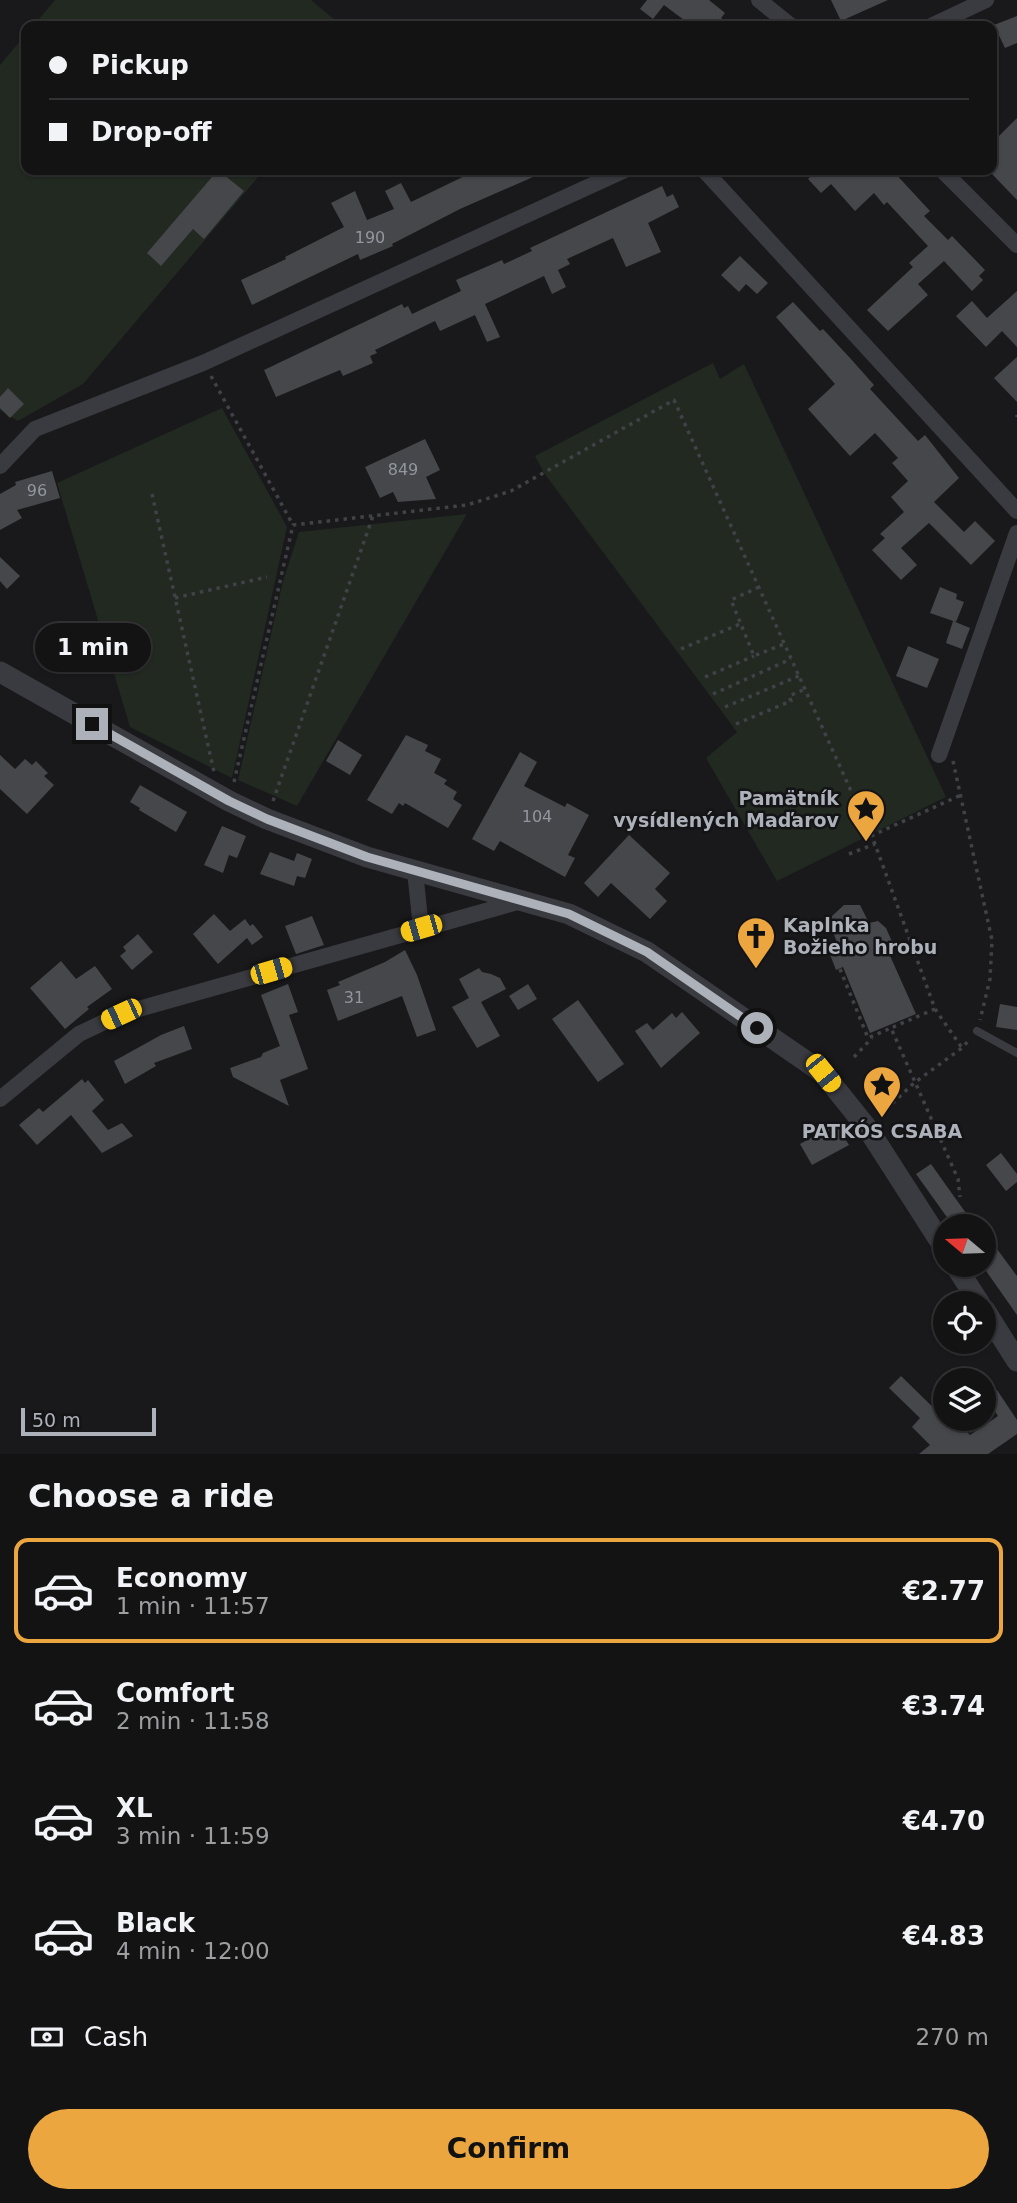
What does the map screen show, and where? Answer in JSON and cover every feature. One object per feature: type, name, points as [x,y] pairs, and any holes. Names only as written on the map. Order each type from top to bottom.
[{"type":"street","points":[[759,0],[785,21]]},
{"type":"street","points":[[942,21],[986,0]]},
{"type":"street","points":[[0,466],[35,429],[203,363],[614,175]]},
{"type":"street","points":[[709,175],[1017,511]]},
{"type":"street","points":[[947,175],[1017,245]]},
{"type":"street","points":[[939,755],[1017,533]]},
{"type":"street","points":[[0,672],[229,801],[267,819],[367,857],[569,914],[647,952],[823,1073],[868,1129],[933,1230]]},
{"type":"street","points":[[415,871],[421,928]]},
{"type":"street","points":[[0,1099],[79,1034],[121,1014],[521,901]]},
{"type":"street","points":[[996,1328],[1017,1361]]},
{"type":"lane","points":[[977,1031],[1017,1053]]},
{"type":"path","points":[[203,363],[223,394],[293,525],[229,801]]},
{"type":"path","points":[[293,525],[467,505],[511,491],[674,400],[875,844],[935,1009],[962,1048]]},
{"type":"path","points":[[152,494],[215,775]]},
{"type":"path","points":[[267,819],[373,516]]},
{"type":"path","points":[[175,598],[267,577]]},
{"type":"path","points":[[754,656],[731,600],[759,587]]},
{"type":"path","points":[[681,649],[740,623]]},
{"type":"path","points":[[705,677],[785,644]]},
{"type":"path","points":[[713,694],[791,659]]},
{"type":"path","points":[[725,708],[799,677]]},
{"type":"path","points":[[736,724],[791,701],[789,696],[805,689]]},
{"type":"path","points":[[868,1129],[914,1083],[962,1048],[977,1031],[989,979],[992,940],[947,731]]},
{"type":"path","points":[[871,836],[961,795]]},
{"type":"path","points":[[849,854],[875,844]]},
{"type":"path","points":[[840,968],[868,1038],[935,1009]]},
{"type":"path","points":[[894,1025],[914,1083],[958,1178],[960,1197]]},
{"type":"path","points":[[854,1056],[876,1034]]},
{"type":"shaded area","points":[[55,0],[311,0],[336,21],[37,21]]},
{"type":"shaded area","points":[[21,40],[21,175],[260,175],[83,384],[18,421],[0,410],[0,65]]},
{"type":"shaded area","points":[[713,363],[720,379],[744,364],[946,797],[777,881],[706,758],[737,732],[544,473],[535,456]]},
{"type":"shaded area","points":[[222,408],[287,527],[232,778],[130,727],[57,483]]},
{"type":"shaded area","points":[[467,514],[297,806],[238,780],[283,581],[299,532]]},
{"type":"building","points":[[647,0],[709,0],[725,13],[721,18],[725,21],[685,21],[664,5],[653,19],[640,9]]},
{"type":"building","points":[[831,0],[888,0],[841,21]]},
{"type":"building","points":[[1017,16],[1017,43],[1005,48],[997,31],[997,24]]},
{"type":"building","points":[[1017,118],[1017,200],[993,175],[997,175],[997,138]]},
{"type":"building","points":[[214,175],[224,175],[244,191],[204,239],[193,229],[161,266],[147,253]]},
{"type":"building","points":[[467,175],[538,175],[460,209],[392,244],[393,246],[360,260],[358,254],[252,305],[241,280],[344,227],[331,203],[355,191],[367,220],[394,209],[385,191],[401,183],[411,202]]},
{"type":"building","points":[[812,175],[897,175],[930,211],[924,216],[948,240],[952,236],[985,270],[979,276],[983,280],[972,291],[944,261],[918,284],[928,295],[888,331],[867,310],[913,267],[909,263],[928,246],[887,202],[884,205],[874,193],[855,211],[831,184],[821,193],[808,179]]},
{"type":"building","points":[[662,186],[667,197],[673,194],[679,207],[648,223],[661,252],[626,267],[613,238],[567,259],[570,264],[558,270],[566,287],[552,294],[544,276],[485,304],[500,337],[487,342],[475,315],[440,331],[435,321],[375,350],[377,353],[370,356],[373,363],[343,376],[340,370],[276,397],[264,370],[402,304],[404,308],[408,306],[412,314],[461,291],[456,280],[502,260],[504,264],[532,251],[530,248]]},
{"type":"building","points":[[740,256],[768,283],[757,294],[746,284],[739,292],[721,275]]},
{"type":"building","points":[[1017,291],[1017,347],[1002,331],[986,347],[956,316],[972,301],[987,318]]},
{"type":"building","points":[[793,302],[850,358],[874,385],[870,389],[918,441],[925,435],[959,478],[934,502],[964,532],[975,521],[995,541],[971,565],[929,523],[901,548],[917,565],[901,580],[872,550],[885,538],[880,534],[904,512],[891,497],[908,481],[892,463],[898,458],[875,433],[850,456],[808,409],[835,384],[776,317]]},
{"type":"building","points":[[1017,357],[1017,402],[994,378]]},
{"type":"building","points":[[8,388],[24,404],[10,418],[0,408],[0,397]]},
{"type":"building","points":[[425,439],[440,470],[426,477],[436,499],[398,502],[393,492],[380,498],[365,467]]},
{"type":"building","points":[[52,471],[60,498],[17,510],[22,518],[0,530],[0,494],[16,485],[15,482]]},
{"type":"building","points":[[0,557],[20,576],[7,589],[0,581]]},
{"type":"building","points":[[940,587],[957,594],[956,599],[964,602],[956,622],[930,613]]},
{"type":"building","points":[[953,621],[970,628],[962,649],[946,643]]},
{"type":"building","points":[[908,646],[939,659],[927,688],[896,676]]},
{"type":"building","points":[[406,735],[428,745],[425,751],[441,759],[434,773],[447,780],[444,784],[457,792],[453,799],[462,805],[448,828],[405,803],[403,806],[399,803],[392,814],[367,800]]},
{"type":"building","points":[[338,740],[362,755],[350,775],[326,761]]},
{"type":"building","points":[[520,752],[537,762],[524,786],[565,807],[567,803],[589,815],[568,855],[575,858],[565,877],[500,841],[494,851],[472,839]]},
{"type":"building","points":[[0,755],[15,769],[25,759],[32,765],[36,761],[48,773],[44,776],[54,785],[27,814],[0,789]]},
{"type":"building","points":[[140,785],[187,812],[176,832],[130,802]]},
{"type":"building","points":[[222,826],[246,836],[237,858],[229,855],[223,873],[204,865]]},
{"type":"building","points":[[629,835],[670,873],[655,889],[667,901],[650,919],[611,883],[598,897],[584,883]]},
{"type":"building","points":[[270,852],[294,861],[297,853],[312,859],[305,878],[297,876],[294,886],[260,874]]},
{"type":"building","points":[[844,905],[860,905],[869,923],[878,921],[886,928],[894,946],[887,949],[916,1014],[870,1033],[843,967],[836,970],[829,952],[839,947],[830,925],[832,916]]},
{"type":"building","points":[[214,914],[230,931],[245,919],[250,926],[253,924],[263,937],[252,945],[247,938],[218,964],[193,934]]},
{"type":"building","points":[[312,916],[324,945],[296,954],[285,926]]},
{"type":"building","points":[[138,934],[153,952],[132,970],[120,956],[126,951],[123,947]]},
{"type":"building","points":[[405,950],[417,975],[436,1030],[417,1037],[402,996],[338,1021],[327,990]]},
{"type":"building","points":[[61,961],[76,979],[95,966],[112,989],[87,1007],[89,1009],[65,1029],[30,988]]},
{"type":"building","points":[[479,968],[482,972],[500,978],[506,989],[481,1002],[500,1036],[477,1048],[452,1007],[469,998],[459,979]]},
{"type":"building","points":[[288,984],[298,1012],[289,1015],[308,1069],[280,1080],[289,1106],[233,1077],[230,1068],[261,1057],[263,1053],[280,1046],[261,995]]},
{"type":"building","points":[[528,984],[537,999],[518,1010],[509,996]]},
{"type":"building","points":[[578,1000],[624,1064],[598,1082],[552,1019]]},
{"type":"building","points":[[1000,1004],[1017,1007],[1017,1030],[996,1027]]},
{"type":"building","points":[[682,1012],[700,1033],[661,1068],[635,1031],[647,1023],[653,1030],[672,1013],[676,1018]]},
{"type":"building","points":[[184,1026],[192,1049],[154,1063],[156,1066],[125,1084],[114,1061],[161,1035]]},
{"type":"building","points":[[82,1079],[85,1083],[88,1080],[104,1100],[92,1111],[108,1130],[122,1123],[133,1136],[102,1153],[71,1115],[37,1145],[19,1125],[39,1108],[43,1112]]},
{"type":"building","points":[[836,1124],[849,1145],[812,1165],[800,1144]]},
{"type":"building","points":[[1001,1153],[1017,1174],[1017,1182],[1006,1191],[986,1165]]},
{"type":"building","points":[[931,1164],[967,1214],[945,1214],[916,1174]]},
{"type":"building","points":[[997,1249],[1017,1276],[1017,1315],[991,1278],[996,1278]]},
{"type":"building","points":[[901,1376],[933,1407],[933,1431],[966,1431],[970,1435],[976,1431],[996,1431],[997,1390],[1017,1420],[1017,1434],[988,1454],[919,1454],[930,1445],[912,1427],[920,1418],[889,1388]]},
{"type":"place","name":"Pamätník vysídlených Maďarov","points":[[866,843]]},
{"type":"place","name":"Kaplnka Božieho hrobu","points":[[756,970]]},
{"type":"place","name":"PATKÓS CSABA","points":[[882,1119]]},
{"type":"route","points":[[92,724],[229,801],[267,819],[367,857],[569,914],[647,952],[757,1028]]}]
